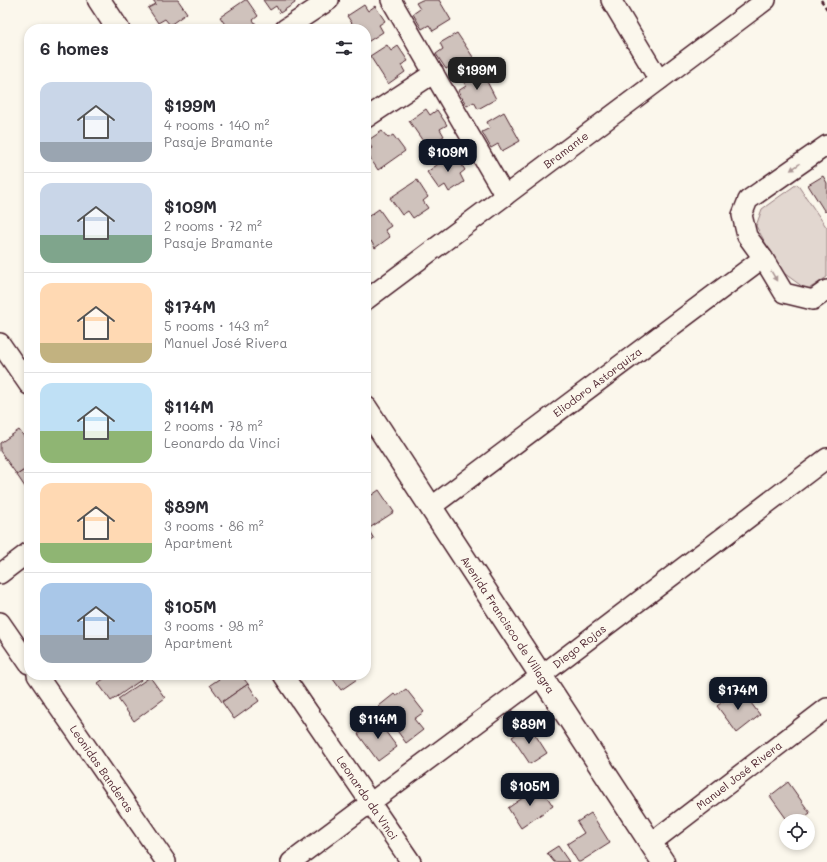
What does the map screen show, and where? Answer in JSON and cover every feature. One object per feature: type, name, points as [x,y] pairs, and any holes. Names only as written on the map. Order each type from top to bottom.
[{"type":"street","points":[[99,0],[115,24]]},
{"type":"street","points":[[293,24],[329,0]]},
{"type":"street","points":[[390,0],[505,196]]},
{"type":"street","points":[[611,0],[659,80]]},
{"type":"street","name":"Bramante","points":[[371,296],[766,0]]},
{"type":"street","points":[[371,115],[434,73]]},
{"type":"street","points":[[827,145],[748,200],[742,215],[747,236],[763,258],[784,293],[813,300],[827,290]]},
{"type":"street","name":"Eliodoro Astorquiza","points":[[431,507],[763,258]]},
{"type":"street","points":[[0,343],[24,378]]},
{"type":"street","name":"Avenida Francisco de Villagra","points":[[371,416],[663,862]]},
{"type":"street","name":"Diego Rojas","points":[[291,862],[827,458]]},
{"type":"street","points":[[0,574],[24,556]]},
{"type":"street","points":[[0,622],[24,657]]},
{"type":"street","name":"Leonidas Banderas","points":[[40,680],[166,862]]},
{"type":"street","name":"Leonardo da Vinci","points":[[286,680],[411,862]]},
{"type":"street","name":"Manuel José Rivera","points":[[650,843],[827,708]]},
{"type":"path","points":[[821,0],[827,9]]},
{"type":"shaded area","points":[[797,184],[827,228],[827,277],[807,290],[781,271],[756,226],[762,209]]},
{"type":"building","points":[[153,0],[178,0],[187,13],[171,24],[169,24],[165,19],[158,23],[148,8],[156,4]]},
{"type":"building","points":[[245,0],[247,0],[258,16],[253,20],[256,24],[225,24],[220,17]]},
{"type":"building","points":[[263,0],[294,0],[295,3],[280,13],[276,6],[270,10]]},
{"type":"building","points":[[422,0],[439,0],[451,20],[433,31],[429,25],[422,29],[413,14],[420,9],[416,3]]},
{"type":"building","points":[[364,5],[368,11],[375,6],[385,21],[379,25],[383,32],[371,40],[371,24],[353,24],[347,16]]},
{"type":"building","points":[[457,33],[475,60],[457,71],[453,65],[446,69],[436,54],[443,49],[440,43]]},
{"type":"building","points":[[387,45],[391,51],[398,46],[408,61],[401,65],[405,72],[388,84],[371,55]]},
{"type":"building","points":[[481,70],[496,99],[478,109],[474,102],[467,106],[458,91],[466,86],[463,80]]},
{"type":"building","points":[[426,109],[430,115],[437,110],[447,125],[440,129],[444,136],[427,147],[409,121]]},
{"type":"building","points":[[504,112],[520,141],[502,151],[498,144],[491,148],[482,132],[490,128],[487,122]]},
{"type":"building","points":[[382,131],[388,138],[393,135],[405,151],[378,170],[371,160],[371,138]]},
{"type":"building","points":[[454,153],[465,170],[460,174],[464,182],[449,192],[445,185],[439,189],[427,172]]},
{"type":"building","points":[[823,176],[827,183],[827,210],[825,212],[808,185]]},
{"type":"building","points":[[417,180],[428,197],[423,201],[428,208],[413,218],[408,211],[402,215],[390,198]]},
{"type":"building","points":[[379,209],[391,226],[385,230],[390,237],[375,248],[371,241],[371,215]]},
{"type":"building","points":[[19,430],[24,436],[24,470],[17,475],[0,451],[0,443]]},
{"type":"building","points":[[24,470],[24,486],[17,475]]},
{"type":"building","points":[[379,490],[394,512],[371,527],[371,496]]},
{"type":"building","points":[[371,534],[374,539],[371,541]]},
{"type":"building","points":[[102,680],[141,680],[111,701],[98,683]]},
{"type":"building","points":[[146,680],[152,680],[165,698],[134,721],[118,699]]},
{"type":"building","points":[[218,680],[245,680],[248,684],[222,702],[210,685]]},
{"type":"building","points":[[334,680],[356,680],[341,690]]},
{"type":"building","points":[[248,684],[259,701],[234,719],[222,702]]},
{"type":"building","points":[[406,689],[424,712],[414,719],[423,730],[406,743],[379,706],[394,694],[396,696]]},
{"type":"building","points":[[738,690],[747,700],[748,699],[760,715],[737,733],[717,706]]},
{"type":"building","points":[[377,720],[397,747],[378,761],[358,734]]},
{"type":"building","points":[[529,725],[547,753],[530,764],[512,737]]},
{"type":"building","points":[[788,782],[810,813],[783,814],[770,796]]},
{"type":"building","points":[[540,786],[553,806],[521,828],[508,808]]},
{"type":"building","points":[[591,813],[610,843],[578,862],[567,844],[584,833],[577,822]]},
{"type":"building","points":[[558,846],[569,862],[554,862],[547,853]]}]
